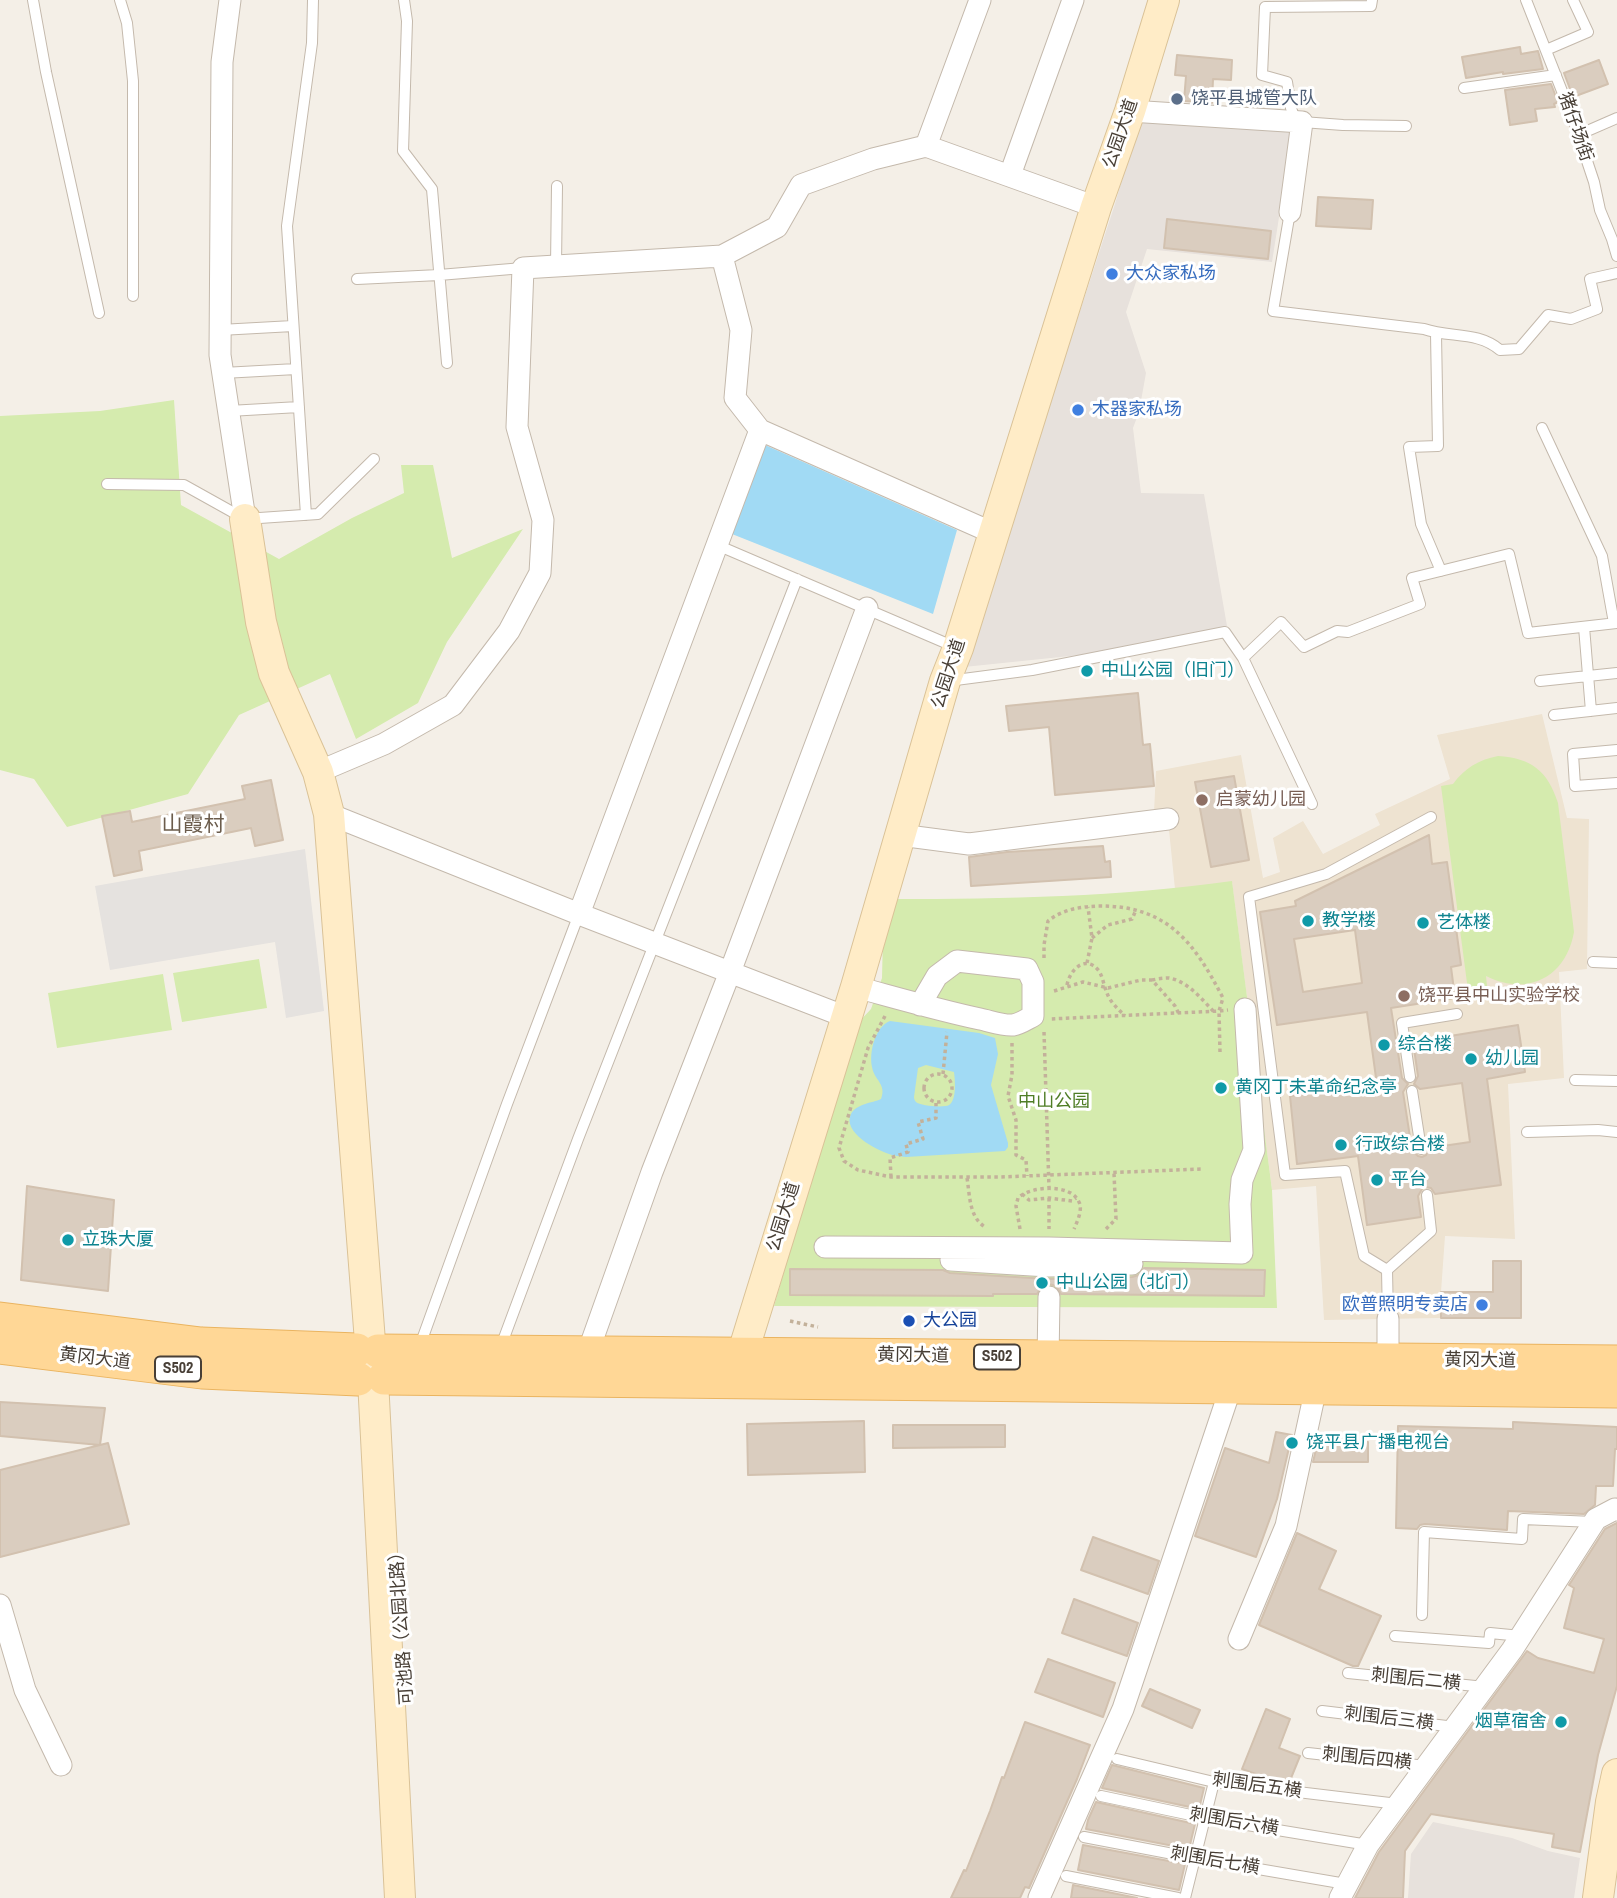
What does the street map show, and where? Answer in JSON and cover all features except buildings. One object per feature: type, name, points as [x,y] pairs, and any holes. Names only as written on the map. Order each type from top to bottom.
[{"type":"main road","name":"公园大道","points":[[743,1352],[856,987],[945,681],[958,648],[1164,0]]},
{"type":"main road","points":[[245,519],[261,622],[274,673],[318,772],[329,814],[372,1359]]},
{"type":"main road","name":"黄冈大道","points":[[0,1319],[201,1344],[372,1359],[1617,1391]]},
{"type":"main road","name":"黄冈大道","points":[[0,1347],[201,1372],[372,1359],[1617,1362]]},
{"type":"main road","name":"可池路（公园北路）","points":[[372,1359],[400,1898]]},
{"type":"main road","name":"可池路（公园北路）","points":[[372,1359],[399,1583],[421,1898]]},
{"type":"main road","points":[[1603,1884],[1611,1802],[1617,1774]]},
{"type":"street","points":[[230,0],[222,62],[220,355],[245,519]]},
{"type":"street","points":[[926,146],[980,0]]},
{"type":"street","points":[[1010,175],[1073,0]]},
{"type":"street","points":[[1130,111],[1302,122],[1290,212]]},
{"type":"street","points":[[318,772],[384,744],[453,705],[509,631],[540,573],[543,520],[517,427],[523,268],[722,256],[777,227],[801,185],[873,159],[926,146],[1096,207]]},
{"type":"street","points":[[722,256],[741,330],[735,398],[760,430],[993,533]]},
{"type":"street","points":[[579,914],[760,430]]},
{"type":"street","points":[[588,1352],[652,1172],[867,608]]},
{"type":"street","points":[[329,814],[846,1017]]},
{"type":"street","points":[[900,835],[969,844],[1168,819]]},
{"type":"street","points":[[856,987],[920,1005],[1011,1025],[1033,1016],[1033,982],[1027,969],[957,961],[937,976],[920,1005]]},
{"type":"street","points":[[825,1247],[1049,1248],[1242,1253],[1242,1180],[1254,1150],[1245,1009]]},
{"type":"street","points":[[912,1247],[940,1259],[1048,1266],[1149,1263],[1196,1252]]},
{"type":"street","points":[[1048,1361],[1049,1297]]},
{"type":"street","points":[[1388,1319],[1388,1361]]},
{"type":"street","points":[[1239,1639],[1286,1526],[1317,1383]]},
{"type":"street","points":[[1039,1898],[1123,1709],[1231,1384]]},
{"type":"street","points":[[1343,1891],[1368,1845],[1521,1636],[1593,1522],[1617,1510]]},
{"type":"street","points":[[0,1605],[25,1690],[61,1765]]},
{"type":"lane","points":[[33,0],[46,72],[99,313]]},
{"type":"lane","points":[[120,0],[127,23],[133,81],[133,296]]},
{"type":"lane","points":[[306,515],[287,226],[312,43],[313,0]]},
{"type":"lane","points":[[404,0],[407,21],[403,151],[432,189],[447,363]]},
{"type":"lane","points":[[1372,0],[1371,6],[1265,7],[1262,75],[1287,82],[1293,114],[1302,122],[1406,126]]},
{"type":"lane","name":"猪仔场街","points":[[1526,0],[1578,135],[1594,182],[1600,210],[1613,228],[1617,256]]},
{"type":"lane","points":[[1546,50],[1588,32],[1573,0]]},
{"type":"lane","points":[[1464,88],[1556,75]]},
{"type":"lane","points":[[1578,135],[1617,118]]},
{"type":"lane","points":[[556,266],[557,186]]},
{"type":"lane","points":[[1290,212],[1273,310],[1424,330],[1436,334],[1462,335],[1491,343],[1500,351],[1519,349],[1548,315],[1571,318],[1597,309],[1590,279],[1617,273]]},
{"type":"lane","points":[[357,279],[523,268]]},
{"type":"lane","points":[[220,330],[293,326]]},
{"type":"lane","points":[[1436,334],[1438,446],[1409,447],[1421,524],[1441,571]]},
{"type":"lane","points":[[223,373],[296,369]]},
{"type":"lane","points":[[229,411],[299,407]]},
{"type":"lane","points":[[1243,659],[1281,622],[1304,647],[1337,631],[1348,632],[1420,604],[1412,578],[1509,554],[1528,633],[1616,623],[1602,556],[1542,428]]},
{"type":"lane","points":[[107,484],[184,485],[245,519],[318,514],[374,459]]},
{"type":"lane","points":[[717,545],[958,648]]},
{"type":"lane","points":[[499,1352],[578,1139],[797,579]]},
{"type":"lane","points":[[1584,627],[1591,711]]},
{"type":"lane","points":[[945,681],[1032,670],[1225,632],[1243,659],[1312,804]]},
{"type":"lane","points":[[1540,681],[1617,673]]},
{"type":"lane","points":[[1555,715],[1617,708]]},
{"type":"lane","points":[[1617,750],[1573,754],[1575,786],[1617,783]]},
{"type":"lane","points":[[1387,1270],[1364,1256],[1345,1171],[1285,1175],[1248,897],[1326,874],[1431,817]]},
{"type":"lane","points":[[418,1350],[579,914]]},
{"type":"lane","points":[[1593,962],[1617,963]]},
{"type":"lane","points":[[1410,1077],[1402,1023],[1457,1014]]},
{"type":"lane","points":[[1575,1080],[1617,1081]]},
{"type":"lane","points":[[1412,1090],[1421,1149]]},
{"type":"lane","points":[[1527,1132],[1617,1132]]},
{"type":"lane","points":[[1388,1319],[1387,1270],[1431,1231],[1427,1195]]},
{"type":"lane","points":[[1422,1615],[1424,1532],[1522,1539],[1523,1519],[1593,1522]]},
{"type":"lane","points":[[1395,1636],[1489,1643],[1490,1633],[1521,1636]]},
{"type":"lane","name":"刺围后二横","points":[[1348,1673],[1485,1687]]},
{"type":"lane","name":"刺围后三横","points":[[1322,1711],[1455,1727]]},
{"type":"lane","name":"刺围后四横","points":[[1308,1753],[1426,1766]]},
{"type":"lane","name":"刺围后五横","points":[[1117,1759],[1214,1782],[1398,1804]]},
{"type":"lane","points":[[1185,1898],[1214,1782]]},
{"type":"lane","name":"刺围后六横","points":[[1101,1796],[1205,1818],[1368,1845]]},
{"type":"lane","name":"刺围后七横","points":[[1084,1837],[1343,1891]]},
{"type":"lane","points":[[1066,1876],[1178,1898]]},
{"type":"path","points":[[1087,963],[1092,938],[1088,906]]},
{"type":"path","points":[[1044,967],[1048,921],[1059,912],[1088,906],[1113,906],[1136,910],[1167,923],[1195,951],[1223,999],[1216,1011],[1220,1052]]},
{"type":"path","points":[[1092,938],[1108,925],[1132,919],[1136,910]]},
{"type":"path","points":[[1067,986],[1070,975],[1076,968],[1087,963],[1098,971],[1107,996],[1125,1016]]},
{"type":"path","points":[[1049,993],[1083,982],[1105,987],[1168,978],[1181,982],[1216,1011]]},
{"type":"path","points":[[1152,980],[1179,1014]]},
{"type":"path","points":[[892,997],[868,1048],[839,1148],[844,1161],[858,1170],[891,1177],[967,1177],[1201,1168]]},
{"type":"path","points":[[1044,1019],[1216,1011]]},
{"type":"path","points":[[942,1074],[948,1020]]},
{"type":"path","points":[[1011,1025],[1013,1060],[1008,1096],[1016,1120],[1016,1155],[1026,1160],[1027,1176]]},
{"type":"path","points":[[1044,1029],[1049,1188]]},
{"type":"path","points":[[942,1074],[947,1076],[952,1084],[952,1094],[945,1101],[936,1103],[928,1098],[924,1085],[933,1075],[942,1074]]},
{"type":"path","points":[[891,1177],[890,1158],[908,1152],[906,1144],[923,1139],[918,1122],[936,1118],[936,1103]]},
{"type":"path","points":[[1108,1228],[1116,1219],[1114,1172]]},
{"type":"path","points":[[967,1177],[973,1214],[982,1226]]},
{"type":"path","points":[[1021,1235],[1016,1206],[1018,1198],[1022,1194],[1049,1188],[1072,1193],[1079,1202],[1080,1210],[1072,1235]]},
{"type":"path","points":[[1022,1194],[1029,1200],[1049,1198],[1072,1201],[1076,1198]]},
{"type":"path","points":[[1049,1198],[1049,1248]]},
{"type":"shaded area","points":[[1140,117],[1293,128],[1272,262],[1147,249],[1126,312],[1146,373],[1139,412],[1133,428],[1141,493],[1204,494],[1227,626],[1080,655],[964,667],[1115,204]]},
{"type":"shaded area","name":"饶平县中山实验学校","points":[[1542,714],[1567,818],[1589,819],[1587,969],[1559,972],[1564,1078],[1508,1084],[1515,1239],[1445,1236],[1441,1318],[1324,1320],[1316,1186],[1272,1190],[1232,882],[1175,889],[1169,830],[1153,833],[1156,771],[1241,755],[1263,878],[1280,872],[1273,838],[1303,821],[1323,854],[1380,825],[1375,814],[1450,779],[1437,735]]},
{"type":"shaded area","points":[[305,849],[324,1011],[286,1018],[275,942],[110,970],[95,886]]},
{"type":"shaded area","points":[[1433,1822],[1512,1838],[1548,1851],[1580,1858],[1574,1898],[1408,1898],[1411,1854]]},
{"type":"green space","points":[[174,400],[181,505],[279,559],[352,518],[404,493],[401,465],[433,465],[452,558],[523,529],[447,642],[418,703],[356,739],[330,674],[239,715],[188,794],[67,827],[34,779],[0,770],[0,416],[100,411]]},
{"type":"green space","points":[[1498,756],[1520,760],[1537,768],[1554,792],[1558,803],[1574,932],[1563,961],[1543,979],[1516,984],[1486,976],[1488,995],[1469,998],[1441,786],[1453,784],[1472,766]]},
{"type":"green space","name":"中山公园","points":[[1232,881],[1272,1190],[1277,1308],[774,1306],[857,1024],[871,1009],[882,978],[883,935],[893,899],[1062,896],[1148,891]]},
{"type":"green space","points":[[259,959],[267,1008],[182,1022],[173,973]]},
{"type":"green space","points":[[163,974],[172,1030],[57,1048],[48,993]]},
{"type":"water","points":[[765,445],[957,530],[933,614],[732,534]]},
{"type":"water","points":[[890,1021],[979,1033],[995,1038],[998,1054],[991,1085],[1008,1143],[1005,1151],[906,1157],[883,1152],[856,1134],[850,1121],[853,1111],[881,1099],[882,1090],[873,1071],[871,1054],[877,1034]],"holes":[[[926,1065],[954,1072],[954,1094],[949,1105],[932,1106],[916,1102],[914,1097],[918,1068]]]},
{"type":"place","name":"饶平县城管大队","points":[[1177,99]]},
{"type":"place","name":"大众家私场","points":[[1112,274]]},
{"type":"place","name":"木器家私场","points":[[1078,410]]},
{"type":"place","name":"中山公园（旧门）","points":[[1087,671]]},
{"type":"place","name":"启蒙幼儿园","points":[[1202,800]]},
{"type":"place","name":"教学楼","points":[[1308,921]]},
{"type":"place","name":"艺体楼","points":[[1423,923]]},
{"type":"place","name":"饶平县中山实验学校","points":[[1404,996]]},
{"type":"place","name":"综合楼","points":[[1384,1045]]},
{"type":"place","name":"幼儿园","points":[[1471,1059]]},
{"type":"place","name":"黄冈丁未革命纪念亭","points":[[1221,1088]]},
{"type":"place","name":"行政综合楼","points":[[1341,1145]]},
{"type":"place","name":"平台","points":[[1377,1180]]},
{"type":"place","name":"立珠大厦","points":[[68,1240]]},
{"type":"place","name":"中山公园（北门）","points":[[1042,1283]]},
{"type":"place","name":"欧普照明专卖店","points":[[1482,1305]]},
{"type":"place","name":"大公园","points":[[909,1321]]},
{"type":"place","name":"饶平县广播电视台","points":[[1292,1443]]},
{"type":"place","name":"烟草宿舍","points":[[1561,1722]]},
{"type":"district","name":"山霞村","points":[[193,825]]}]
